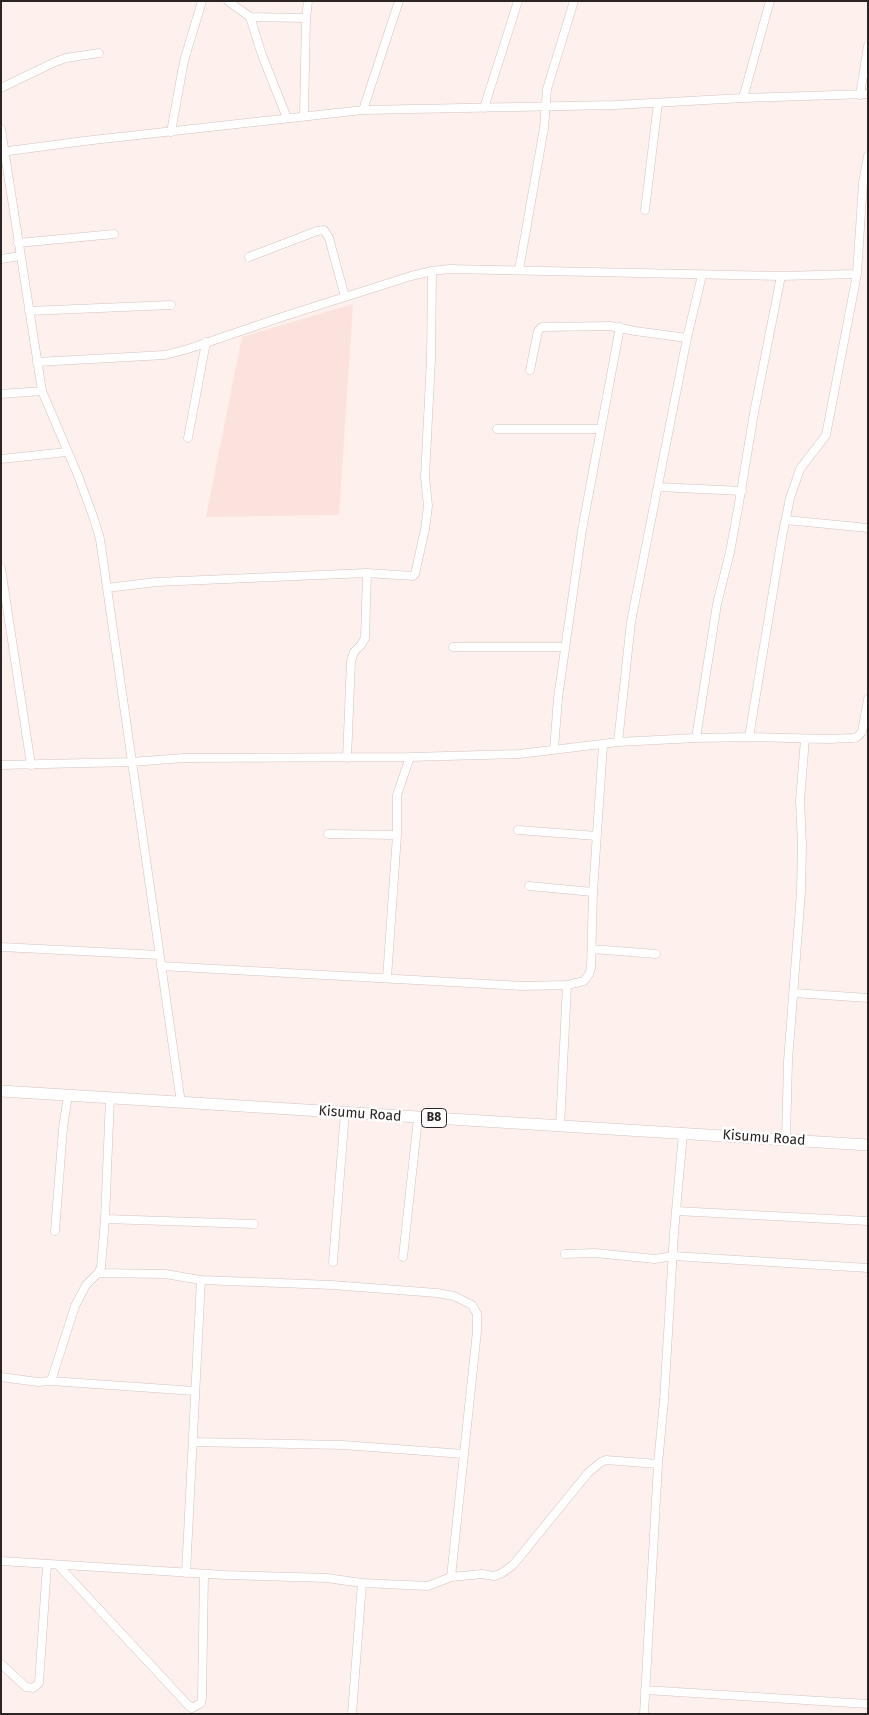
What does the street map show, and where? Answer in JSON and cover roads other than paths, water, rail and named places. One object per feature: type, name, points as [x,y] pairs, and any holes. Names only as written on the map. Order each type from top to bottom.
[{"type":"highway","name":"Kisumu Road","points":[[1,1091],[868,1145]]},
{"type":"street","points":[[171,132],[184,61],[202,1]]},
{"type":"street","points":[[228,1],[250,17],[306,18]]},
{"type":"street","points":[[304,116],[308,1]]},
{"type":"street","points":[[363,110],[399,1]]},
{"type":"street","points":[[484,108],[518,1]]},
{"type":"street","points":[[519,270],[543,138],[545,107],[550,78],[574,1]]},
{"type":"street","points":[[743,98],[770,1]]},
{"type":"street","points":[[250,17],[286,118]]},
{"type":"street","points":[[3,152],[84,141],[363,110],[545,107],[864,94],[868,46]]},
{"type":"street","points":[[1,88],[55,62],[74,56],[99,52]]},
{"type":"street","points":[[644,210],[658,103]]},
{"type":"street","points":[[1,129],[3,152],[42,391],[98,529],[181,1103]]},
{"type":"street","points":[[749,737],[790,498],[800,469],[826,435],[857,274],[863,182],[868,156]]},
{"type":"street","points":[[249,257],[324,230],[329,238],[345,297]]},
{"type":"street","points":[[18,242],[114,234]]},
{"type":"street","points":[[1,259],[20,256]]},
{"type":"street","points":[[858,257],[868,257]]},
{"type":"street","points":[[38,362],[158,356],[188,349],[345,297],[432,271],[449,269],[781,276],[857,274]]},
{"type":"street","points":[[107,588],[156,582],[367,573],[404,577],[413,576],[425,529],[428,506],[425,477],[431,359],[432,271]]},
{"type":"street","points":[[618,742],[631,622],[687,338],[702,275]]},
{"type":"street","points":[[696,738],[717,604],[742,491],[754,412],[781,276]]},
{"type":"street","points":[[29,311],[171,306]]},
{"type":"street","points":[[530,370],[538,331],[542,327],[590,325],[620,327],[635,331],[687,338]]},
{"type":"street","points":[[554,749],[558,698],[582,530],[620,327]]},
{"type":"street","points":[[188,438],[206,342]]},
{"type":"street","points":[[1,394],[42,391]]},
{"type":"street","points":[[498,429],[600,429]]},
{"type":"street","points":[[1,459],[68,452]]},
{"type":"street","points":[[658,487],[742,491]]},
{"type":"street","points":[[786,520],[868,528]]},
{"type":"street","points":[[1,568],[31,765]]},
{"type":"street","points":[[346,758],[351,661],[354,652],[365,638],[367,573]]},
{"type":"street","points":[[1,630],[10,629]]},
{"type":"street","points":[[453,646],[565,647]]},
{"type":"street","points":[[1,765],[131,762],[184,758],[346,758],[519,754],[618,742],[696,738],[805,739],[857,737],[862,732],[868,699]]},
{"type":"street","points":[[786,1139],[788,1061],[794,994],[802,845],[800,801],[805,739]]},
{"type":"street","points":[[161,966],[523,986],[567,985],[584,981],[591,968],[592,892],[603,745]]},
{"type":"street","points":[[387,978],[397,835],[397,795],[410,757]]},
{"type":"street","points":[[518,830],[596,836]]},
{"type":"street","points":[[328,834],[397,835]]},
{"type":"street","points":[[529,886],[592,892]]},
{"type":"street","points":[[1,947],[159,955]]},
{"type":"street","points":[[592,949],[656,954]]},
{"type":"street","points":[[560,1126],[567,985]]},
{"type":"street","points":[[794,994],[868,998]]},
{"type":"street","points":[[56,1231],[63,1128],[68,1095]]},
{"type":"street","points":[[51,1381],[75,1306],[86,1285],[98,1273],[103,1258],[110,1098]]},
{"type":"street","points":[[333,1262],[345,1112]]},
{"type":"street","points":[[403,1258],[418,1118]]},
{"type":"street","points":[[644,1714],[658,1464],[683,1133]]},
{"type":"street","points":[[676,1211],[868,1221]]},
{"type":"street","points":[[105,1219],[254,1224]]},
{"type":"street","points":[[565,1254],[595,1253],[655,1258],[673,1256],[868,1268]]},
{"type":"street","points":[[98,1273],[165,1274],[201,1280],[332,1285],[437,1292],[466,1301],[476,1310],[477,1331],[451,1577]]},
{"type":"street","points":[[186,1573],[201,1280]]},
{"type":"street","points":[[1,1377],[38,1382],[51,1381],[195,1391]]},
{"type":"street","points":[[193,1442],[343,1445],[464,1454]]},
{"type":"street","points":[[1,1561],[204,1574],[327,1578],[362,1583],[428,1586],[451,1577],[482,1574],[494,1576],[508,1569],[597,1464],[606,1460],[658,1464]]},
{"type":"street","points":[[1,1664],[26,1687],[33,1688],[39,1683],[47,1565]]},
{"type":"street","points":[[58,1565],[192,1708],[201,1703],[202,1697],[204,1574]]},
{"type":"street","points":[[352,1714],[362,1583]]},
{"type":"street","points":[[645,1690],[868,1704]]}]
